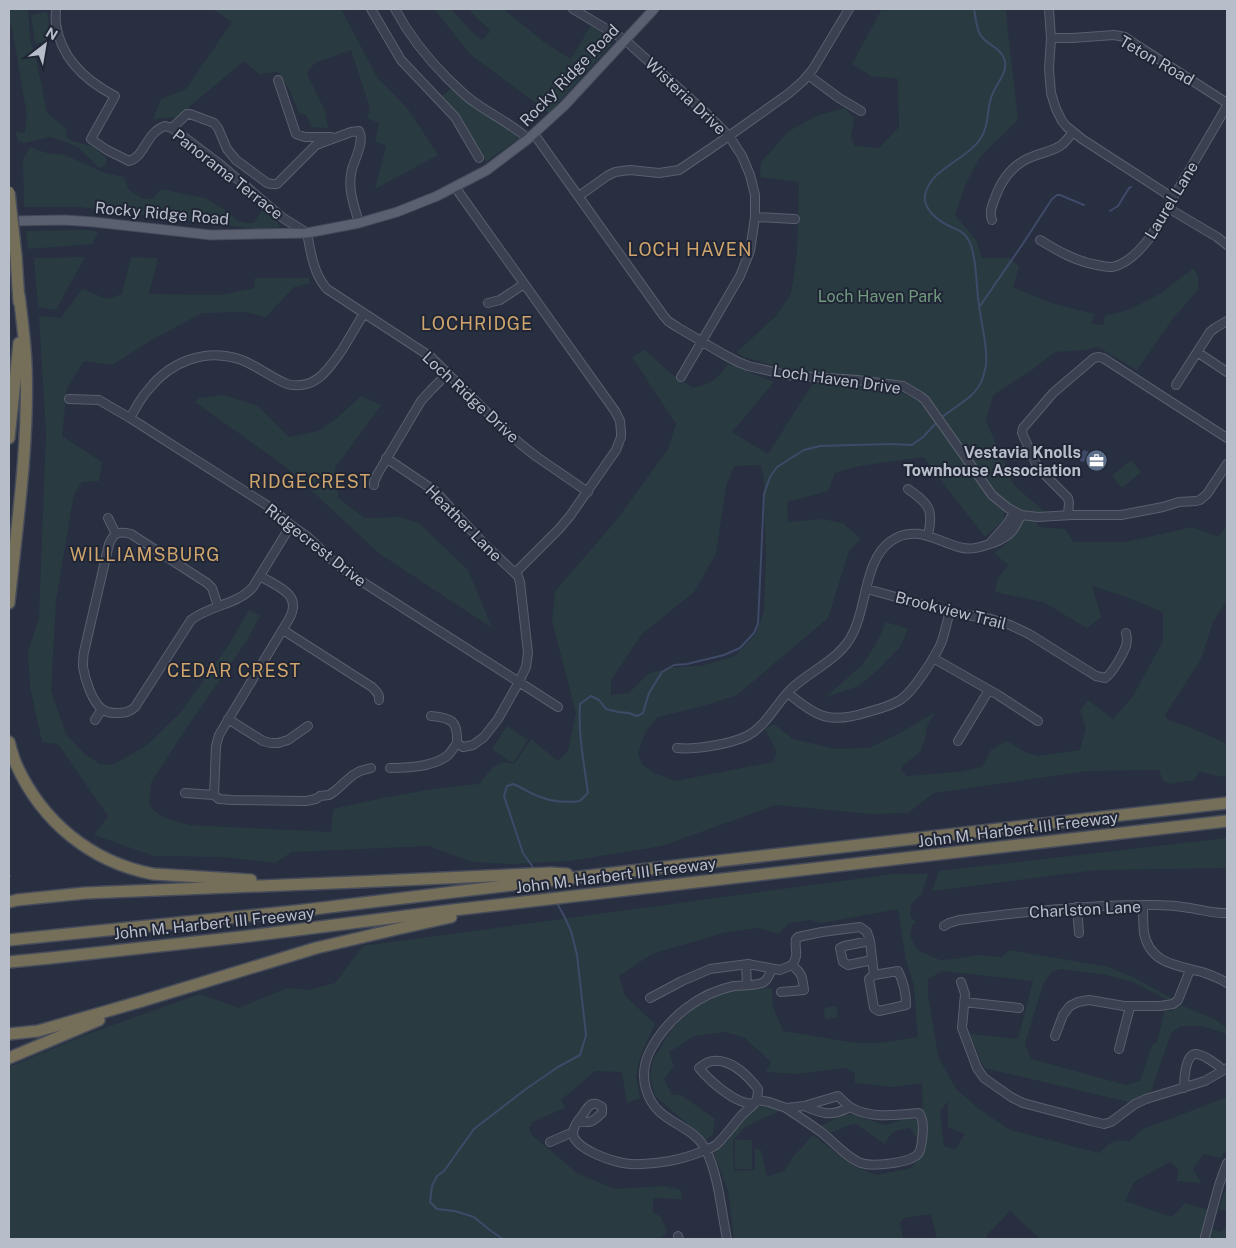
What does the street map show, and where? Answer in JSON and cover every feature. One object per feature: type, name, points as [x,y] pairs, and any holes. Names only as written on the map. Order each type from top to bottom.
[{"type":"highway","points":[[9,192],[26,362],[26,410],[20,507],[9,603]]},
{"type":"highway","points":[[9,438],[20,332],[19,296]]},
{"type":"highway","points":[[9,584],[13,562]]},
{"type":"highway","points":[[9,742],[15,763],[24,781],[47,814],[68,835],[108,860],[138,871],[153,874],[255,880],[357,882]]},
{"type":"highway","name":"John M. Harbert III Freeway","points":[[9,940],[296,911],[519,880],[551,873],[600,875],[1227,803]]},
{"type":"highway","name":"John M. Harbert III Freeway","points":[[9,962],[258,935],[453,910],[1227,821]]},
{"type":"highway","points":[[9,902],[85,893],[357,882],[519,880]]},
{"type":"highway","points":[[9,1034],[38,1031],[316,948],[525,902]]},
{"type":"highway","points":[[9,1058],[142,1001]]},
{"type":"main road","name":"Rocky Ridge Road","points":[[9,221],[65,220],[94,222],[211,236],[307,233],[359,223],[404,210],[455,187],[490,168],[531,137],[564,106],[654,9]]},
{"type":"street","name":"Panorama Terrace","points":[[56,9],[55,23],[69,58],[88,80],[115,96],[91,139],[107,150],[129,161],[135,159],[155,130],[165,126],[172,128],[221,165],[283,218],[307,233]]},
{"type":"street","points":[[371,9],[401,60],[455,117],[479,158]]},
{"type":"street","name":"Loch Haven Drive","points":[[395,9],[424,54],[458,89],[474,102],[531,137],[579,196],[668,321],[748,366],[787,375],[857,380],[903,386],[926,400],[992,494],[1000,502],[1018,513]]},
{"type":"street","name":"Wisteria Drive","points":[[573,9],[625,40],[705,112],[729,136],[742,156],[750,175],[755,195],[755,218],[750,251],[740,276],[681,377]]},
{"type":"street","points":[[579,196],[615,172],[630,170],[659,173],[679,170],[729,136],[803,81],[849,9]]},
{"type":"street","points":[[1049,9],[1051,38],[1049,69],[1054,102],[1062,121],[1073,132],[1105,155],[1173,198]]},
{"type":"street","name":"Teton Road","points":[[1051,38],[1109,34],[1120,36],[1136,44],[1227,104]]},
{"type":"street","points":[[808,75],[861,112]]},
{"type":"street","points":[[278,80],[296,134],[304,137],[336,138]]},
{"type":"street","name":"Laurel Lane","points":[[1040,240],[1070,257],[1090,264],[1111,267],[1126,260],[1141,249],[1150,236],[1227,104]]},
{"type":"street","points":[[172,128],[187,114],[214,123],[227,149],[236,160],[267,183],[274,185],[316,145],[351,132],[359,132],[361,141],[349,182],[359,223]]},
{"type":"street","points":[[992,220],[991,208],[1000,185],[1008,173],[1025,160],[1062,145],[1073,132]]},
{"type":"street","points":[[455,187],[615,411],[620,421],[621,432],[616,450],[588,492],[559,529],[515,573],[520,582],[528,654],[526,667],[498,718],[484,737],[473,745],[463,747],[457,743]]},
{"type":"street","points":[[1168,208],[1227,245]]},
{"type":"street","points":[[755,218],[795,219]]},
{"type":"street","name":"Loch Ridge Drive","points":[[307,233],[313,264],[321,282],[327,289],[431,357],[523,446],[588,492]]},
{"type":"street","points":[[488,303],[500,300],[524,284]]},
{"type":"street","points":[[130,418],[148,389],[165,371],[191,358],[216,355],[237,359],[287,384],[303,386],[313,382],[322,376],[332,365],[364,312]]},
{"type":"street","points":[[1176,385],[1210,332],[1227,321]]},
{"type":"street","points":[[1197,352],[1227,372]]},
{"type":"street","points":[[1068,515],[1068,498],[1038,468],[1022,433],[1023,428],[1053,393],[1094,358],[1103,358],[1227,438]]},
{"type":"street","points":[[374,485],[375,478],[386,458],[422,401],[448,373]]},
{"type":"street","name":"Ridgecrest Drive","points":[[68,399],[99,400],[130,418],[268,506],[308,537],[350,574],[558,707]]},
{"type":"street","name":"Heather Lane","points":[[386,458],[435,491],[515,573]]},
{"type":"street","points":[[676,748],[694,749],[733,741],[748,735],[761,725],[788,693],[838,653],[845,646],[857,624],[876,559],[882,548],[896,538],[906,535],[928,535],[963,548],[976,548],[1008,536],[1016,525],[1018,513],[1038,517],[1121,515],[1179,502],[1200,500],[1207,494],[1227,464]]},
{"type":"street","points":[[908,489],[925,502],[930,512],[931,519],[928,535]]},
{"type":"street","points":[[108,518],[116,534]]},
{"type":"street","points":[[218,606],[212,588],[201,578],[131,534],[120,532],[112,537],[84,652],[84,675],[98,705],[112,713],[124,713],[136,707],[191,620],[218,606],[238,599],[253,587],[291,525]]},
{"type":"street","points":[[214,795],[216,746],[219,735],[293,612],[294,602],[290,594],[260,576]]},
{"type":"street","name":"Brookview Trail","points":[[867,589],[950,612],[1002,622],[1020,628],[1105,681],[1126,646],[1126,633]]},
{"type":"street","points":[[788,693],[803,706],[817,714],[832,718],[854,717],[902,700],[910,692],[933,658],[941,642],[950,612]]},
{"type":"street","points":[[282,630],[372,687],[380,696],[379,700]]},
{"type":"street","points":[[933,658],[1038,721]]},
{"type":"street","points":[[958,741],[989,690]]},
{"type":"street","points":[[95,720],[102,709]]},
{"type":"street","points":[[390,768],[421,765],[437,761],[448,755],[457,743],[458,732],[456,726],[446,718],[431,716]]},
{"type":"street","points":[[228,719],[263,741],[271,743],[288,740],[308,726]]},
{"type":"street","points":[[185,793],[214,795],[219,799],[232,800],[306,801],[335,792],[353,775],[371,768]]},
{"type":"street","points":[[1143,905],[1144,932],[1152,950],[1160,958],[1170,964],[1210,975],[1227,983]]},
{"type":"street","name":"Charlston Lane","points":[[944,926],[949,922],[959,920],[1077,907],[1174,906],[1215,913],[1227,913]]},
{"type":"street","points":[[1077,907],[1079,933]]},
{"type":"street","points":[[650,998],[682,980],[710,969],[746,964],[780,970],[792,965],[796,958],[796,939],[798,937],[857,927],[863,928],[867,932],[870,941],[874,975]]},
{"type":"street","points":[[870,941],[840,948],[843,962],[848,965],[872,960]]},
{"type":"street","points":[[746,964],[747,985]]},
{"type":"street","points":[[781,992],[804,990],[802,974],[792,965]]},
{"type":"street","points":[[727,1239],[716,1180],[706,1150],[698,1138],[664,1116],[652,1105],[645,1087],[644,1070],[651,1050],[674,1018],[698,1000],[713,992],[725,988],[765,982],[771,969]]},
{"type":"street","points":[[1054,1036],[1063,1015],[1070,1006],[1078,1002],[1089,1000],[1124,1006],[1172,1004],[1178,1000],[1190,970]]},
{"type":"street","points":[[898,971],[906,1005],[879,1011],[874,1008],[869,979],[874,975],[898,971]]},
{"type":"street","points":[[961,982],[965,994],[962,1028],[976,1068],[984,1078],[1023,1103],[1104,1124],[1111,1122],[1135,1104],[1146,1099],[1184,1088],[1205,1081],[1225,1069],[1202,1055],[1196,1054],[1188,1060],[1184,1077],[1184,1088]]},
{"type":"street","points":[[964,1002],[1019,1008]]},
{"type":"street","points":[[1119,1049],[1130,1006]]},
{"type":"street","points":[[573,1132],[575,1138],[587,1149],[606,1159],[628,1164],[683,1158],[715,1146],[756,1102],[758,1089],[750,1078],[722,1061],[712,1061],[699,1068],[708,1079],[730,1095],[746,1103],[756,1102],[769,1102],[786,1108],[822,1132],[849,1155],[862,1163],[889,1164],[912,1158],[918,1154],[921,1148],[923,1122],[919,1113],[892,1115],[867,1113],[850,1107],[838,1096],[804,1106],[786,1108]]},
{"type":"street","points":[[804,1106],[830,1114],[850,1107]]},
{"type":"street","points":[[550,1142],[573,1132],[578,1121]]},
{"type":"street","points":[[1205,1237],[1227,1163]]},
{"type":"green space","points":[[9,9],[28,9],[30,40],[35,53],[47,113],[67,129],[66,136],[72,141],[95,147],[107,159],[106,165],[99,168],[78,147],[51,137],[23,143],[18,141],[16,132],[25,133],[27,116],[12,27],[9,20]]},
{"type":"green space","points":[[213,9],[341,9],[377,77],[408,109],[438,155],[375,189],[386,146],[375,141],[379,123],[367,118],[370,108],[351,50],[317,62],[307,74],[325,111],[328,128],[312,127],[306,115],[299,113],[289,89],[278,72],[259,74],[244,61],[177,117],[153,119],[161,99],[186,89],[232,22]]},
{"type":"green space","points":[[434,9],[451,9],[482,40],[491,31],[468,9],[503,9],[544,42],[571,59],[591,25],[613,41],[549,113],[471,55]]},
{"type":"green space","name":"Loch Haven Park","points":[[882,9],[1006,9],[1018,120],[981,156],[966,183],[955,215],[976,240],[982,258],[1009,258],[1019,267],[1013,287],[1051,303],[1094,314],[1092,324],[1103,325],[1105,316],[1129,310],[1161,293],[1194,268],[1198,277],[1198,290],[1174,317],[1137,370],[1098,347],[1055,352],[1032,370],[993,395],[986,421],[1014,485],[1047,514],[1016,509],[992,489],[910,387],[896,381],[783,369],[742,356],[737,352],[777,315],[791,294],[797,253],[799,182],[760,177],[761,162],[789,131],[816,116],[845,108],[854,118],[851,137],[855,146],[879,148],[899,127],[898,79],[871,76],[852,64]]},
{"type":"green space","points":[[47,12],[51,41],[35,44],[31,15]]},
{"type":"green space","points":[[454,86],[472,106],[515,133],[518,139],[486,162],[458,116],[441,97]]},
{"type":"green space","points":[[30,147],[47,153],[65,155],[105,173],[124,177],[129,190],[144,199],[152,199],[161,189],[205,198],[228,212],[238,221],[247,223],[254,223],[262,210],[279,224],[279,228],[256,229],[79,207],[24,207],[23,160]]},
{"type":"green space","points":[[91,230],[98,232],[92,244],[28,249],[26,231]]},
{"type":"green space","points":[[85,257],[56,310],[38,307],[34,258]]},
{"type":"green space","points":[[131,257],[158,258],[149,294],[221,295],[254,288],[255,278],[309,278],[310,283],[294,287],[266,317],[244,312],[202,313],[150,341],[112,365],[84,361],[67,388],[62,436],[102,462],[99,481],[82,482],[74,494],[56,600],[51,691],[66,734],[85,754],[100,764],[112,765],[146,746],[181,712],[228,646],[249,610],[260,616],[246,642],[151,783],[149,805],[157,813],[167,818],[189,825],[331,832],[333,809],[405,794],[479,784],[492,768],[502,762],[514,764],[531,739],[558,761],[568,751],[576,713],[552,621],[555,591],[615,522],[645,481],[668,449],[676,424],[632,357],[645,350],[669,372],[693,388],[714,380],[728,364],[774,382],[732,432],[768,454],[813,383],[873,387],[903,393],[914,398],[926,409],[981,486],[1004,510],[1004,520],[985,537],[923,457],[859,466],[835,473],[828,491],[787,502],[788,522],[824,519],[844,524],[861,539],[849,551],[828,618],[737,695],[658,717],[646,731],[638,753],[642,764],[654,773],[675,781],[773,762],[777,752],[765,729],[774,724],[793,739],[835,749],[869,748],[936,712],[927,725],[925,739],[920,752],[902,766],[901,771],[907,776],[958,772],[982,767],[991,750],[1007,741],[1025,752],[1038,756],[1080,750],[1086,728],[1080,710],[1088,700],[1113,719],[1133,696],[1163,641],[1163,612],[1092,586],[1101,617],[1087,628],[1043,602],[995,592],[997,580],[1008,565],[994,553],[1011,538],[1023,519],[1035,520],[1039,527],[1065,529],[1074,542],[1126,542],[1192,527],[1219,537],[1227,524],[1227,600],[1213,622],[1201,659],[1165,715],[1168,720],[1192,728],[1227,744],[1227,776],[1199,772],[1194,780],[1170,784],[1163,781],[1159,770],[1087,771],[934,793],[908,813],[871,814],[776,805],[662,846],[569,861],[512,864],[472,862],[429,846],[292,852],[275,863],[222,857],[154,856],[94,835],[108,816],[58,744],[42,742],[30,687],[28,651],[39,618],[46,434],[39,316],[61,318],[82,289],[107,299],[122,294]],"holes":[[[761,465],[764,481],[766,559],[764,611],[756,634],[735,656],[701,666],[674,667],[649,673],[629,693],[611,695],[611,680],[642,634],[694,592],[716,554],[726,486],[734,466]]]},
{"type":"green space","points":[[223,395],[258,406],[289,437],[318,431],[336,419],[361,396],[381,405],[335,468],[338,498],[365,518],[400,517],[420,524],[468,570],[492,628],[380,554],[286,467],[195,402],[199,398]]},
{"type":"green space","points":[[1131,460],[1141,472],[1122,488],[1112,476]]},
{"type":"green space","points":[[886,622],[908,629],[900,647],[859,686],[826,697],[862,665],[876,644]]},
{"type":"green space","points":[[507,726],[528,740],[513,763],[492,749]]},
{"type":"green space","points":[[1227,838],[1227,868],[1096,870],[932,891],[939,871]]},
{"type":"green space","points":[[893,874],[928,874],[922,893],[911,904],[910,915],[916,923],[912,925],[910,935],[917,950],[940,960],[977,955],[1002,957],[1009,950],[1109,967],[1135,978],[1171,998],[1168,1000],[1133,982],[1107,975],[1061,969],[1051,972],[1043,985],[1025,1043],[1031,1059],[1126,1085],[1140,1081],[1152,1045],[1157,1042],[1165,1010],[1172,1011],[1181,1005],[1216,1020],[1227,1028],[1227,1035],[1201,1026],[1181,1026],[1171,1033],[1151,1092],[1129,1102],[984,1068],[970,1034],[1018,1039],[1033,981],[942,971],[928,979],[928,996],[938,1056],[956,1089],[979,1109],[1010,1130],[1099,1153],[1112,1142],[1129,1142],[1141,1130],[1227,1097],[1227,1148],[1221,1158],[1203,1154],[1193,1170],[1202,1183],[1177,1181],[1178,1168],[1170,1162],[1134,1182],[1125,1201],[1172,1217],[1185,1203],[1208,1210],[1200,1239],[1040,1239],[1010,1211],[986,1236],[988,1239],[937,1239],[931,1214],[904,1218],[900,1223],[903,1239],[734,1239],[728,1191],[714,1153],[728,1141],[749,1112],[757,1107],[768,1106],[779,1111],[745,1127],[733,1140],[734,1171],[755,1170],[755,1148],[761,1150],[767,1177],[784,1171],[793,1157],[813,1135],[853,1166],[877,1175],[911,1168],[921,1156],[927,1127],[923,1113],[922,1083],[892,1087],[855,1083],[855,1073],[845,1068],[796,1074],[766,1072],[771,1062],[745,1038],[725,1032],[694,1036],[669,1052],[674,1066],[664,1079],[672,1095],[681,1095],[715,1119],[713,1134],[706,1140],[655,1096],[650,1076],[653,1060],[672,1028],[692,1009],[715,996],[741,989],[772,988],[773,1007],[783,1031],[856,1043],[881,1043],[918,1037],[914,986],[906,960],[898,909],[822,923],[810,920],[789,923],[778,934],[758,928],[723,933],[652,954],[619,976],[625,996],[655,1024],[641,1054],[636,1076],[640,1098],[627,1103],[622,1072],[595,1071],[561,1100],[565,1108],[532,1122],[529,1128],[532,1135],[577,1173],[615,1189],[664,1186],[681,1190],[682,1199],[653,1198],[653,1212],[661,1217],[667,1231],[661,1239],[9,1239],[9,1067],[85,1035],[200,994],[239,1008],[287,988],[309,990],[335,983],[363,946]],"holes":[[[948,1101],[948,1127],[965,1134],[955,1149],[944,1146],[940,1112]]]},
{"type":"green space","points":[[836,1006],[838,1017],[825,1019],[824,1008]]},
{"type":"green space","points":[[850,1114],[885,1125],[909,1118],[918,1120],[919,1137],[916,1137],[910,1128],[894,1132],[889,1136],[885,1144],[856,1124],[831,1133],[821,1126]]},
{"type":"green space","points":[[735,1140],[752,1140],[752,1169],[735,1169]]},
{"type":"green space","points":[[1224,1192],[1227,1193],[1227,1210],[1219,1210]]},
{"type":"green space","points":[[1227,1227],[1227,1239],[1206,1239],[1212,1229],[1220,1232]]},
{"type":"water","points":[[1084,450],[1089,452],[1084,462],[1080,461],[1080,457],[1075,454],[1077,451],[1082,452]]},
{"type":"waterway","points":[[941,418],[975,392],[982,380],[986,365],[985,342],[975,262],[971,245],[963,233],[944,224],[936,217],[926,205],[925,200],[928,186],[934,178],[969,151],[982,136],[986,126],[989,103],[1005,70],[1005,62],[1001,53],[986,41],[979,32],[974,9]]},
{"type":"waterway","points":[[1110,211],[1118,206],[1131,187]]},
{"type":"waterway","points":[[980,306],[1052,199],[1060,195],[1084,205]]},
{"type":"waterway","points":[[535,870],[523,853],[504,796],[507,786],[513,784],[535,795],[553,801],[580,801],[588,793],[581,737],[580,704],[591,696],[599,700],[606,709],[637,716],[643,713],[649,693],[662,672],[674,665],[687,664],[724,655],[740,648],[754,633],[758,624],[764,494],[770,477],[777,467],[804,450],[820,446],[912,445],[923,437],[938,421]]},
{"type":"waterway","points":[[546,886],[551,895]]},
{"type":"waterway","points":[[503,1239],[474,1217],[455,1211],[437,1209],[430,1202],[432,1186],[437,1176],[444,1171],[474,1129],[526,1089],[558,1067],[580,1055],[586,1035],[577,955],[571,931],[557,903]]},
{"type":"place","name":"Vestavia Knolls Townhouse Association","points":[[1097,461]]},
{"type":"district","name":"LOCH HAVEN","points":[[690,250]]},
{"type":"district","name":"LOCHRIDGE","points":[[477,324]]},
{"type":"district","name":"RIDGECREST","points":[[310,482]]},
{"type":"district","name":"WILLIAMSBURG","points":[[145,555]]},
{"type":"district","name":"CEDAR CREST","points":[[234,671]]}]
